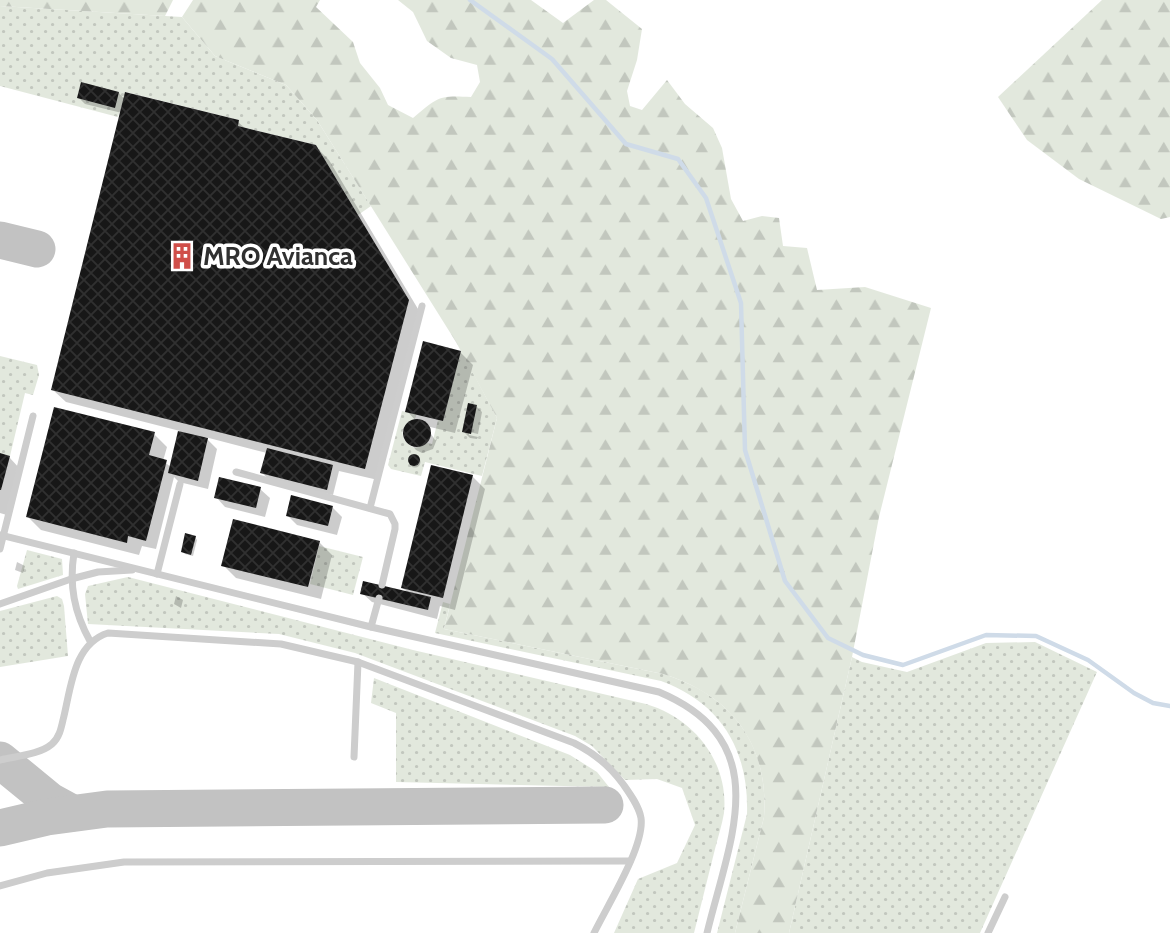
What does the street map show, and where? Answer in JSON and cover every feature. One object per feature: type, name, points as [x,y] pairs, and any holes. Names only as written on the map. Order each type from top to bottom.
[{"type":"lane","points":[[369,508],[422,306]]},
{"type":"lane","points":[[0,549],[33,416]]},
{"type":"lane","points":[[236,472],[390,514],[396,523],[382,585]]},
{"type":"lane","points":[[157,574],[180,484]]},
{"type":"lane","points":[[2,536],[371,627],[659,692],[691,708],[716,731],[724,745],[734,769],[738,793],[732,834],[707,933]]},
{"type":"lane","points":[[74,553],[71,579],[78,615],[90,641]]},
{"type":"lane","points":[[0,604],[98,572],[139,569]]},
{"type":"lane","points":[[371,627],[379,598]]},
{"type":"lane","points":[[0,760],[40,751],[54,743],[61,730],[81,652],[90,641],[108,633],[281,644],[358,662],[573,743],[592,752],[616,774],[633,798],[641,816],[638,842],[594,933]]},
{"type":"lane","points":[[354,757],[358,662]]},
{"type":"lane","points":[[0,886],[47,873],[124,862],[630,861]]},
{"type":"lane","points":[[988,933],[1005,897]]},
{"type":"green space","points":[[0,0],[173,0],[165,16],[0,6]]},
{"type":"green space","points":[[193,0],[320,0],[316,7],[353,42],[360,63],[380,88],[388,105],[413,118],[439,99],[452,96],[471,97],[480,82],[477,65],[451,58],[427,41],[413,12],[398,0],[531,0],[563,23],[594,0],[606,0],[642,29],[637,60],[627,91],[630,106],[642,110],[667,80],[685,104],[713,128],[722,148],[731,199],[743,221],[762,216],[779,218],[783,246],[807,248],[817,290],[865,287],[931,308],[879,517],[852,657],[789,933],[735,933],[764,817],[764,791],[760,767],[752,746],[727,709],[709,695],[663,674],[444,629],[497,418],[456,342],[317,120],[286,85],[215,56],[182,17]]},
{"type":"green space","points":[[1102,0],[1170,0],[1170,217],[1161,219],[1079,179],[1027,140],[998,97]]},
{"type":"green space","points":[[0,6],[182,17],[215,56],[286,85],[317,120],[371,206],[358,215],[316,145],[238,126],[239,120],[126,92],[118,117],[0,86]]},
{"type":"green space","points":[[461,350],[497,418],[482,476],[425,462],[421,476],[391,469],[388,465],[402,411],[416,414],[415,419],[403,429],[406,442],[415,448],[432,444],[438,420],[443,421]]},
{"type":"green space","points":[[0,356],[37,365],[39,375],[33,395],[25,393],[10,456],[0,453]]},
{"type":"green space","points":[[319,546],[363,557],[353,595],[310,584]]},
{"type":"green space","points":[[27,550],[62,559],[63,575],[18,589]]},
{"type":"green space","points":[[128,577],[413,650],[646,704],[679,720],[705,745],[721,776],[724,794],[723,818],[694,933],[614,933],[638,879],[677,863],[695,825],[682,788],[657,779],[625,780],[592,746],[575,736],[355,653],[279,634],[88,624],[85,594],[88,586]]},
{"type":"green space","points":[[57,596],[62,599],[64,606],[68,656],[0,667],[0,611]]},
{"type":"green space","points":[[443,602],[450,604],[444,629],[663,674],[709,695],[727,709],[752,745],[760,767],[764,791],[764,817],[735,933],[717,933],[747,814],[746,791],[743,769],[736,750],[715,716],[682,690],[661,681],[435,633]]},
{"type":"green space","points":[[1035,642],[1097,672],[980,933],[789,933],[852,657],[862,662],[907,672],[986,643]]},
{"type":"green space","points":[[374,678],[570,755],[597,772],[609,787],[396,782],[396,713],[371,703]]},
{"type":"building","points":[[81,82],[119,92],[115,108],[77,98]]},
{"type":"building","name":"MRO Avianca","points":[[125,92],[239,120],[238,126],[316,145],[409,300],[365,469],[51,390]]},
{"type":"building","points":[[423,341],[461,351],[443,421],[405,412]]},
{"type":"building","points":[[468,403],[477,405],[471,434],[462,432]]},
{"type":"building","points":[[54,407],[155,432],[149,455],[167,460],[146,541],[128,536],[127,543],[26,517]]},
{"type":"building","points":[[417,419],[427,423],[431,433],[427,443],[417,447],[407,443],[403,433],[407,423]]},
{"type":"building","points":[[178,431],[208,438],[198,481],[168,473]]},
{"type":"building","points":[[267,448],[333,465],[327,490],[260,473]]},
{"type":"building","points":[[0,453],[10,456],[1,490],[0,490]]},
{"type":"building","points":[[409,455],[419,455],[419,465],[409,465]]},
{"type":"building","points":[[431,465],[473,475],[443,598],[401,588]]},
{"type":"building","points":[[219,477],[261,487],[256,508],[214,498]]},
{"type":"building","points":[[291,495],[333,506],[328,526],[286,516]]},
{"type":"building","points":[[233,519],[320,541],[308,587],[221,566]]},
{"type":"building","points":[[185,533],[196,536],[191,555],[181,552]]},
{"type":"building","points":[[363,581],[431,597],[428,610],[360,594]]},
{"type":"waterway","points":[[470,0],[552,59],[626,144],[678,159],[706,198],[741,303],[745,450],[785,581],[828,638],[863,655],[903,665],[986,635],[1036,636],[1088,660],[1134,693],[1153,703],[1170,706]]},
{"type":"taxiway","points":[[0,240],[37,249]]},
{"type":"taxiway","points":[[0,760],[50,801],[72,813]]},
{"type":"taxiway","points":[[0,828],[47,817],[107,809],[605,805]]},
{"type":"place","name":"MRO Avianca","points":[[182,256]]}]
